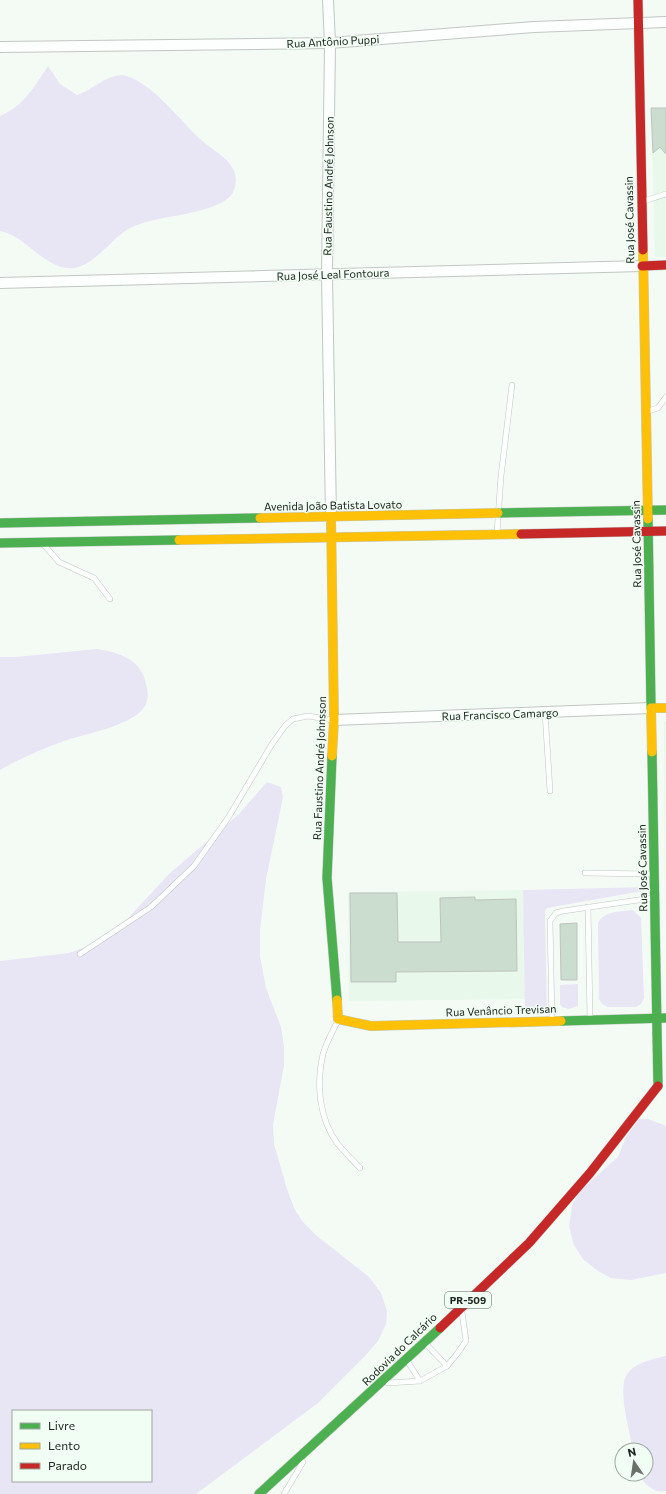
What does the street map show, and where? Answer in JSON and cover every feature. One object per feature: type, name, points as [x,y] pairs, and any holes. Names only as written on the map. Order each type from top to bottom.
[{"type":"street","name":"Rua Faustino André Johnson","points":[[328,0],[330,43],[327,275],[331,517]]},
{"type":"street","name":"Rua José Cavassin","points":[[638,0],[654,874],[661,1018],[658,1088]]},
{"type":"street","name":"Rua Antônio Puppi","points":[[0,47],[330,43],[534,27],[666,22]]},
{"type":"street","name":"Rua José Leal Fontoura","points":[[0,283],[666,265]]},
{"type":"street","name":"Avenida João Batista Lovato","points":[[0,543],[498,535],[583,522],[647,510],[666,510]]},
{"type":"street","name":"Avenida João Batista Lovato","points":[[0,523],[498,514],[583,522],[647,531],[666,531]]},
{"type":"street","name":"Rua Faustino André Johnsson","points":[[331,517],[334,720],[327,878],[338,1019]]},
{"type":"street","name":"Rua Francisco Camargo","points":[[334,720],[666,708]]},
{"type":"street","name":"Rua Venâncio Trevisan","points":[[338,1019],[371,1026],[661,1018]]},
{"type":"street","name":"PR-509","points":[[658,1088],[666,1077]]},
{"type":"street","name":"Rodovia do Calcário","points":[[259,1494],[380,1384],[528,1243],[590,1172],[658,1088]]},
{"type":"lane","points":[[641,202],[666,194]]},
{"type":"lane","points":[[498,535],[498,514],[512,385]]},
{"type":"lane","points":[[645,412],[658,408],[666,397]]},
{"type":"lane","points":[[42,542],[59,562],[94,578],[110,599]]},
{"type":"lane","points":[[545,712],[550,791]]},
{"type":"lane","points":[[80,954],[151,907],[194,866],[228,818],[272,744],[285,726],[293,720],[308,716],[334,720]]},
{"type":"lane","points":[[585,873],[654,874]]},
{"type":"lane","points":[[552,1021],[550,921],[556,913],[655,898]]},
{"type":"lane","points":[[588,907],[590,1020]]},
{"type":"lane","points":[[338,1019],[324,1054],[320,1074],[320,1096],[325,1122],[328,1128],[338,1144],[360,1168]]},
{"type":"lane","points":[[380,1384],[420,1381],[447,1366],[458,1354],[466,1341],[461,1307]]},
{"type":"lane","points":[[424,1342],[447,1366]]},
{"type":"lane","points":[[406,1359],[420,1381]]},
{"type":"lane","points":[[284,1494],[313,1445]]},
{"type":"shaded area","points":[[48,66],[60,84],[77,95],[114,76],[120,75],[136,80],[147,87],[201,140],[219,154],[231,166],[236,177],[232,194],[224,201],[200,211],[143,223],[132,227],[124,231],[94,259],[77,267],[68,268],[50,262],[18,239],[0,231],[0,116],[16,107],[28,95]]},
{"type":"shaded area","points":[[651,108],[666,108],[666,257],[655,257]]},
{"type":"shaded area","points":[[97,649],[125,657],[131,660],[141,670],[148,695],[145,706],[139,713],[120,724],[50,746],[24,757],[0,770],[0,657],[16,657]]},
{"type":"shaded area","points":[[664,721],[666,721],[665,931]]},
{"type":"shaded area","points":[[267,782],[281,787],[283,797],[266,879],[260,930],[260,956],[266,988],[281,1027],[284,1047],[284,1065],[273,1125],[274,1144],[287,1189],[294,1208],[302,1221],[317,1236],[369,1277],[381,1293],[387,1311],[386,1324],[378,1341],[318,1403],[196,1494],[0,1494],[0,961],[69,953],[102,941],[118,929],[169,874],[239,814]]},
{"type":"shaded area","points":[[648,887],[648,890],[547,908],[545,911],[547,1012],[525,1013],[523,890]]},
{"type":"shaded area","points":[[523,890],[525,999],[349,1001],[348,892]]},
{"type":"shaded area","points":[[633,910],[641,918],[644,998],[641,1004],[636,1007],[608,1007],[602,1004],[599,999],[598,923],[609,914]]},
{"type":"shaded area","points":[[578,984],[578,1006],[569,1009],[562,1007],[560,1004],[560,985]]},
{"type":"shaded area","points":[[639,1119],[648,1119],[666,1126],[666,1273],[631,1280],[611,1278],[598,1271],[583,1259],[574,1245],[569,1226],[572,1206],[579,1192],[618,1157],[626,1137]]},
{"type":"shaded area","points":[[666,1356],[666,1491],[662,1492],[654,1490],[645,1482],[654,1482],[654,1442],[631,1442],[625,1412],[623,1392],[626,1376],[629,1372],[644,1362]]},
{"type":"building","points":[[651,108],[666,108],[666,154],[660,147],[653,153]]},
{"type":"building","points":[[350,893],[397,893],[398,942],[441,942],[440,898],[475,897],[475,900],[516,899],[517,971],[396,972],[396,982],[351,982]]},
{"type":"building","points":[[577,923],[577,980],[561,980],[560,924]]},
{"type":"traffic: fast","points":[[498,513],[666,510]]},
{"type":"traffic: fast","points":[[0,523],[260,518]]},
{"type":"traffic: fast","points":[[648,519],[651,708]]},
{"type":"traffic: fast","points":[[0,543],[179,540]]},
{"type":"traffic: fast","points":[[652,752],[658,1086]]},
{"type":"traffic: fast","points":[[332,756],[327,878],[337,1000]]},
{"type":"traffic: fast","points":[[561,1021],[666,1018]]},
{"type":"traffic: fast","points":[[259,1494],[440,1328]]},
{"type":"traffic: slow","points":[[643,250],[648,519]]},
{"type":"traffic: slow","points":[[260,518],[498,513]]},
{"type":"traffic: slow","points":[[331,517],[334,720],[332,756]]},
{"type":"traffic: slow","points":[[179,540],[521,534]]},
{"type":"traffic: slow","points":[[652,752],[651,708],[666,708]]},
{"type":"traffic: slow","points":[[337,1000],[338,1019],[371,1026],[561,1021]]},
{"type":"traffic: jam","points":[[638,0],[643,250]]},
{"type":"traffic: jam","points":[[642,266],[666,265]]},
{"type":"traffic: jam","points":[[521,534],[666,531]]},
{"type":"traffic: jam","points":[[440,1328],[529,1243],[590,1173],[658,1086]]}]
